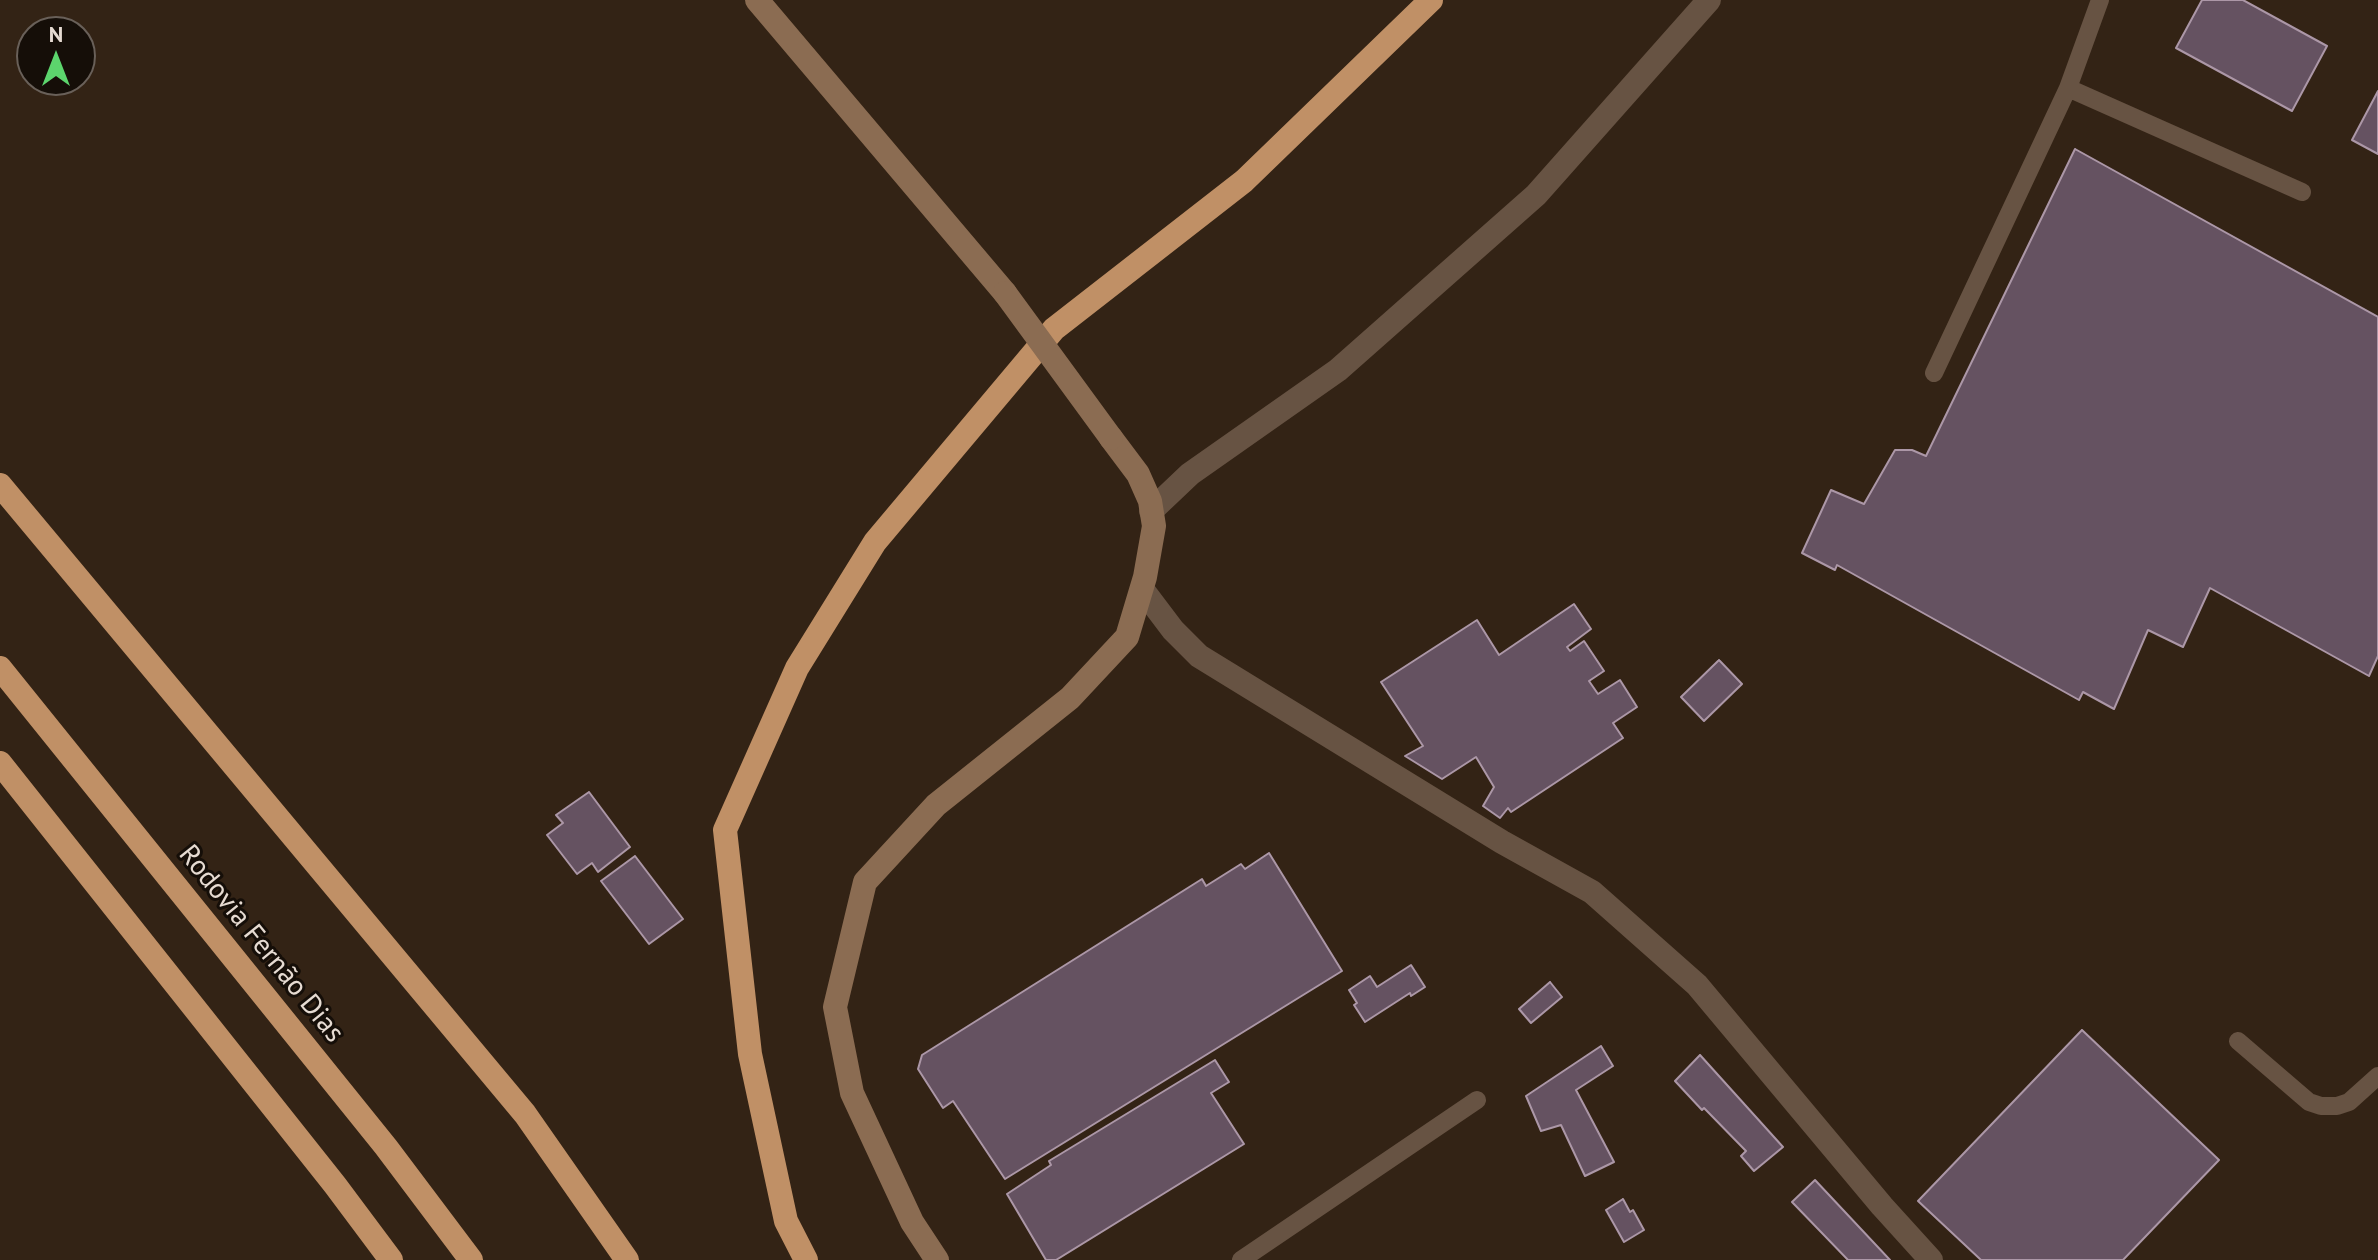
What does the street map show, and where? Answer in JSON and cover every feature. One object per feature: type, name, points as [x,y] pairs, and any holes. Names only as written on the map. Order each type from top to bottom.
[{"type":"highway","points":[[806,1260],[786,1221],[750,1054],[725,830],[797,668],[875,542],[1054,329],[1244,181],[1431,0]]},
{"type":"highway","points":[[0,485],[525,1114],[627,1260]]},
{"type":"highway","name":"Rodovia Fernão Dias","points":[[0,668],[386,1147],[471,1260]]},
{"type":"highway","points":[[0,763],[391,1260]]},
{"type":"street","points":[[757,0],[1005,293],[1138,474],[1150,501],[1154,526],[1142,589],[1127,637],[1070,698],[936,805],[865,882],[835,1007],[852,1093],[912,1222],[937,1260]]},
{"type":"street","points":[[1151,511],[1190,474],[1338,370],[1536,195],[1709,0]]},
{"type":"street","points":[[1142,589],[1173,630],[1199,656],[1502,842],[1592,892],[1697,985],[1931,1260]]},
{"type":"lane","points":[[1934,373],[2068,88],[2100,0]]},
{"type":"lane","points":[[2068,88],[2302,192]]},
{"type":"lane","points":[[2238,1041],[2309,1102],[2321,1106],[2349,1102],[2378,1076]]},
{"type":"lane","points":[[1241,1260],[1477,1100]]},
{"type":"building","points":[[2202,0],[2243,0],[2327,46],[2292,111],[2176,48]]},
{"type":"building","points":[[2378,91],[2378,154],[2352,140]]},
{"type":"building","points":[[2075,149],[2378,317],[2378,656],[2369,676],[2210,588],[2183,647],[2148,630],[2114,709],[2083,692],[2079,700],[1837,565],[1835,570],[1802,553],[1831,490],[1864,504],[1895,450],[1912,450],[1926,456]]},
{"type":"building","points":[[1574,604],[1591,629],[1567,647],[1570,651],[1584,641],[1604,671],[1589,681],[1598,694],[1620,680],[1637,707],[1613,723],[1623,738],[1511,812],[1508,808],[1500,818],[1483,806],[1494,787],[1476,757],[1442,779],[1405,756],[1423,746],[1381,682],[1477,620],[1499,655]]},
{"type":"building","points":[[1719,660],[1742,684],[1704,721],[1681,697]]},
{"type":"building","points":[[589,792],[630,847],[598,872],[592,863],[577,874],[547,835],[563,823],[556,815]]},
{"type":"building","points":[[1269,853],[1342,971],[1005,1179],[953,1101],[943,1108],[918,1069],[922,1055],[1202,879],[1206,886],[1241,864],[1245,869]]},
{"type":"building","points":[[635,856],[683,919],[649,944],[601,881]]},
{"type":"building","points":[[1411,965],[1425,987],[1365,1022],[1349,990],[1370,976],[1377,987]]},
{"type":"building","points":[[1550,982],[1562,997],[1531,1023],[1519,1009]]},
{"type":"building","points":[[2082,1030],[2219,1160],[2123,1260],[1981,1260],[1918,1201]]},
{"type":"building","points":[[1601,1046],[1613,1066],[1576,1090],[1614,1162],[1585,1176],[1561,1125],[1541,1131],[1526,1096]]},
{"type":"building","points":[[1700,1055],[1783,1147],[1754,1171],[1741,1156],[1746,1151],[1675,1081]]},
{"type":"building","points":[[1215,1060],[1229,1082],[1211,1093],[1244,1144],[1056,1260],[1046,1260],[1007,1194],[1051,1165],[1049,1161]]},
{"type":"building","points":[[1815,1180],[1890,1260],[1848,1260],[1792,1202]]},
{"type":"building","points":[[1623,1199],[1644,1230],[1624,1242],[1606,1210]]}]
